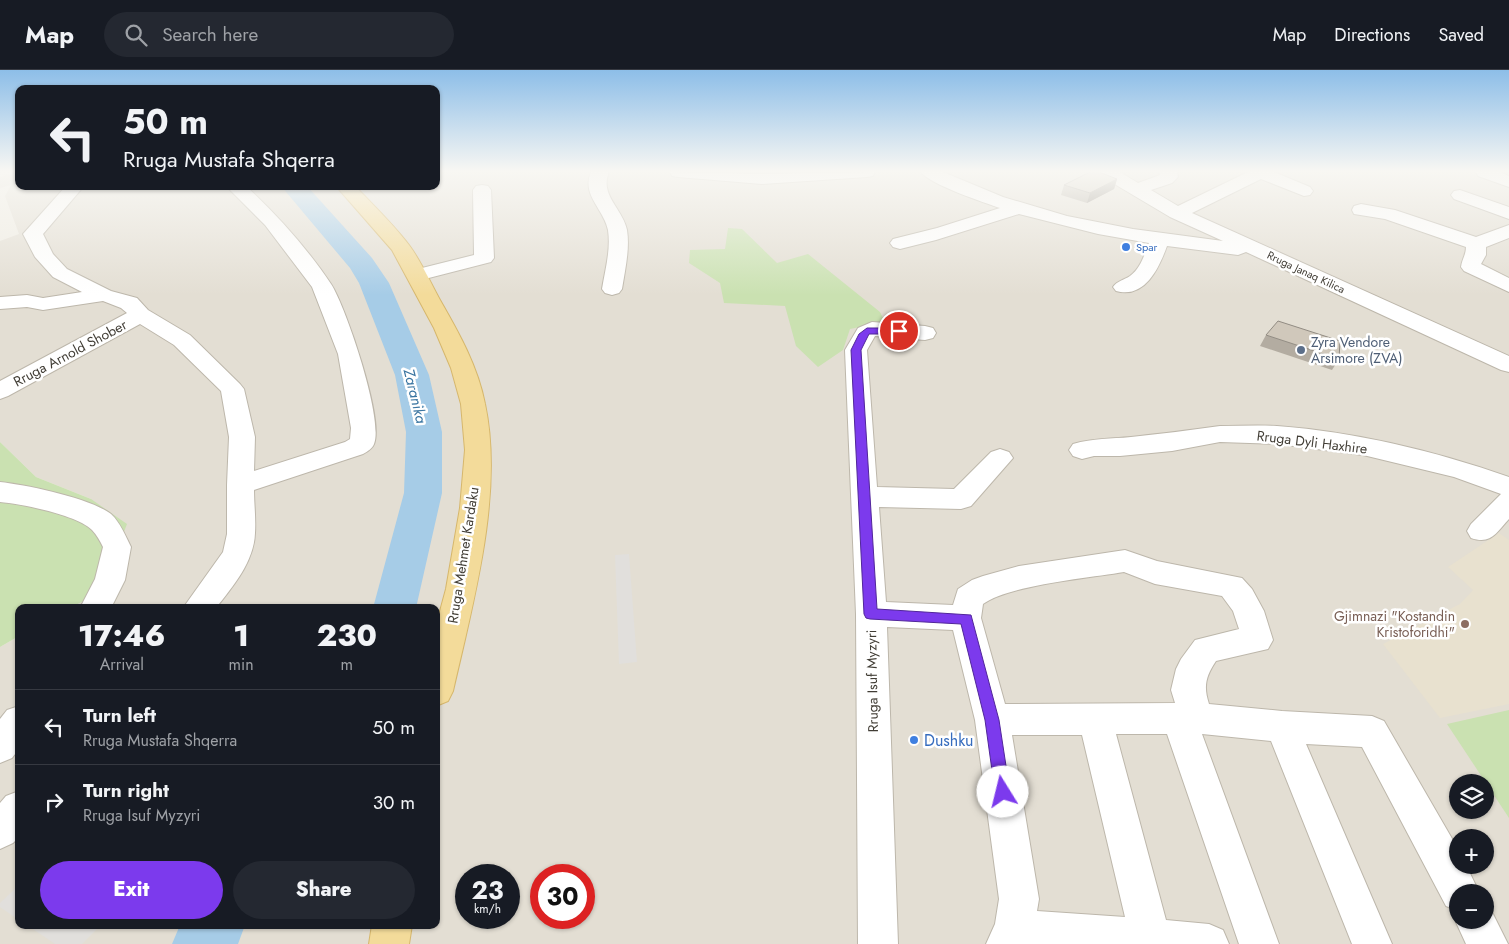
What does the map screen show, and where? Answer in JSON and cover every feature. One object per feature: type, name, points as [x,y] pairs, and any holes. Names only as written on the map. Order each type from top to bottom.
[{"type":"main road","name":"Rruga Mehmet Kardaku","points":[[370,213],[402,248],[417,275],[445,328],[463,368],[473,404],[478,450],[474,508],[461,588],[440,675]]},
{"type":"main road","points":[[389,944],[391,929]]},
{"type":"street","points":[[52,213],[33,234],[45,257],[60,273],[104,295],[129,303],[140,315],[182,340],[232,389],[242,437],[240,485],[242,520],[237,553],[225,574],[201,604]]},
{"type":"street","points":[[240,485],[354,448],[362,443],[364,428],[349,354],[322,286],[272,221],[263,213]]},
{"type":"street","points":[[417,275],[484,258],[483,213]]},
{"type":"street","points":[[610,213],[616,224],[617,237],[612,289]]},
{"type":"street","points":[[900,243],[936,236],[972,222],[1004,213]]},
{"type":"street","points":[[1032,213],[1160,239],[1264,252]]},
{"type":"street","name":"Rruga Janaq Kilica","points":[[1177,213],[1509,365]]},
{"type":"street","points":[[1380,213],[1476,244],[1509,231]]},
{"type":"street","points":[[1122,287],[1136,282],[1144,276],[1160,239]]},
{"type":"street","points":[[1476,244],[1476,254],[1472,259],[1470,267],[1509,286]]},
{"type":"street","points":[[0,303],[27,301],[43,304],[104,295]]},
{"type":"street","name":"Rruga Arnold Shober","points":[[0,391],[140,315]]},
{"type":"street","name":"Rruga Isuf Myzyri","points":[[878,944],[870,614],[856,350],[862,336],[872,329],[925,333]]},
{"type":"street","name":"Rruga Dyli Haxhire","points":[[1082,450],[1094,447],[1155,443],[1220,434],[1278,435],[1362,446],[1461,470],[1509,487]]},
{"type":"street","points":[[863,497],[961,499],[1000,458]]},
{"type":"street","points":[[4,490],[72,508],[101,521],[117,547],[110,580],[97,604]]},
{"type":"street","points":[[1481,531],[1509,502]]},
{"type":"street","points":[[1209,944],[1151,939],[1010,937],[1019,899],[992,720],[966,618],[969,598],[983,588],[1019,578],[1124,560],[1156,572],[1231,586],[1240,594],[1252,617],[1257,640],[1206,650],[1192,669],[1188,690],[1188,718],[1259,944]]},
{"type":"street","points":[[870,614],[966,618]]},
{"type":"street","points":[[992,720],[1188,718],[1282,727],[1372,732],[1456,884]]},
{"type":"street","points":[[1095,719],[1151,939]]},
{"type":"street","points":[[0,748],[15,727]]},
{"type":"street","points":[[1282,727],[1372,944]]},
{"type":"street","points":[[0,830],[15,813]]},
{"type":"street","points":[[1480,929],[1488,944]]},
{"type":"shaded area","points":[[11,213],[1509,213],[1509,944],[0,944],[0,647],[15,638],[15,929],[440,929],[440,604],[78,604],[101,592],[91,499],[36,477],[0,442],[0,241],[19,234]]},
{"type":"shaded area","name":"Gjimnazi \"Kostandin Kristoforidhi\"","points":[[1499,533],[1509,540],[1509,704],[1440,718],[1383,644],[1460,604],[1473,590],[1448,567]]},
{"type":"shaded area","points":[[629,554],[637,662],[619,664],[615,555]]},
{"type":"shaded area","points":[[15,889],[15,917],[0,907],[0,903]]},
{"type":"shaded area","points":[[33,929],[97,929],[82,944],[55,944]]},
{"type":"green space","points":[[728,228],[742,229],[777,263],[808,254],[880,312],[885,322],[850,329],[843,350],[818,367],[796,346],[785,306],[724,303],[720,283],[689,263],[690,250],[725,249]]},
{"type":"green space","points":[[0,442],[36,477],[91,499],[127,524],[101,592],[78,604],[15,604],[15,638],[0,647]]},
{"type":"green space","points":[[1509,710],[1509,818],[1494,795],[1494,774],[1480,774],[1447,724]]},
{"type":"building","points":[[1278,321],[1340,341],[1339,359],[1266,335]]},
{"type":"waterway","name":"Zaranika","points":[[318,213],[362,264],[374,283],[412,375],[424,432],[423,493],[395,604]]},
{"type":"waterway","name":"Zaranika","points":[[201,944],[214,929]]},
{"type":"place","name":"Spar","points":[[1126,247]]},
{"type":"place","name":"Zyra Vendore Arsimore (ZVA)","points":[[1301,350]]},
{"type":"place","name":"Gjimnazi \"Kostandin Kristoforidhi\"","points":[[1465,624]]},
{"type":"place","name":"Dushku","points":[[914,740]]},
{"type":"route","points":[[899,331],[872,329],[867,331],[862,336],[856,350],[870,614],[966,618],[992,720],[1003,792]]}]
